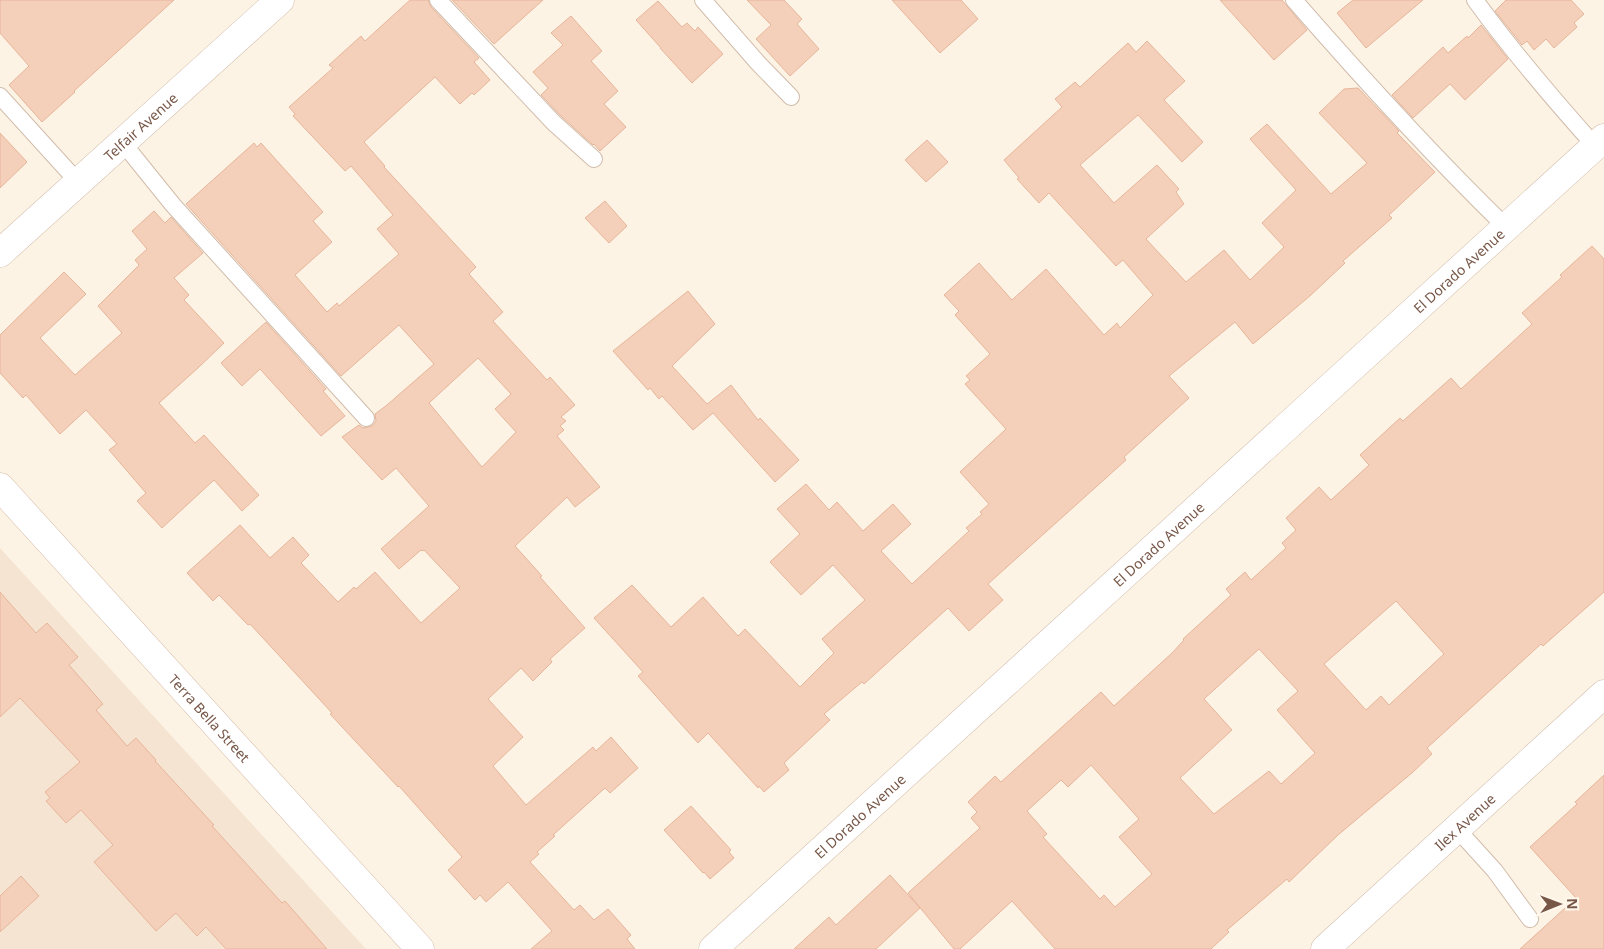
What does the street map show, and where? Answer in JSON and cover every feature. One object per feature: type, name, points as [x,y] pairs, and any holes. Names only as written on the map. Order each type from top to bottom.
[{"type":"street","name":"Telfair Avenue","points":[[0,254],[280,0]]},
{"type":"street","name":"El Dorado Avenue","points":[[712,949],[1600,142]]},
{"type":"street","name":"Terra Bella Street","points":[[0,487],[420,949]]},
{"type":"street","name":"Ilex Avenue","points":[[1324,949],[1604,694]]},
{"type":"lane","points":[[438,0],[447,12],[554,123],[594,159]]},
{"type":"lane","points":[[704,0],[758,63],[791,97]]},
{"type":"lane","points":[[1294,0],[1338,51],[1453,176],[1506,227]]},
{"type":"lane","points":[[1475,0],[1500,36],[1556,102],[1600,142]]},
{"type":"lane","points":[[0,96],[78,182]]},
{"type":"lane","points":[[123,143],[173,205],[366,418]]},
{"type":"lane","points":[[1457,829],[1495,871],[1530,919]]},
{"type":"shaded area","points":[[0,548],[366,949],[0,949]]},
{"type":"building","points":[[0,0],[174,0],[42,122],[9,85],[29,66],[0,33]]},
{"type":"building","points":[[410,0],[428,0],[431,7],[479,58],[474,62],[490,80],[474,95],[472,93],[460,104],[435,77],[364,142],[384,167],[476,267],[469,274],[503,312],[493,321],[547,380],[550,377],[575,405],[561,417],[566,421],[560,426],[564,430],[557,436],[600,487],[575,507],[567,497],[515,546],[585,628],[550,659],[552,662],[533,681],[521,668],[488,699],[523,737],[493,766],[526,805],[593,747],[596,751],[611,737],[638,768],[610,793],[605,788],[553,835],[555,836],[537,852],[539,854],[530,862],[574,910],[580,905],[594,920],[608,909],[631,935],[627,939],[635,949],[531,949],[552,931],[508,882],[486,902],[480,895],[475,900],[448,870],[462,857],[250,624],[248,625],[219,595],[213,601],[187,573],[240,525],[270,558],[293,537],[309,555],[301,563],[338,602],[354,587],[356,589],[375,572],[421,623],[460,588],[424,550],[421,550],[399,569],[381,549],[429,506],[396,468],[382,480],[342,437],[359,425],[363,428],[372,426],[376,421],[375,414],[434,364],[399,325],[341,376],[186,204],[254,143],[257,147],[261,143],[323,212],[313,221],[332,242],[295,275],[327,312],[337,303],[339,306],[399,254],[377,229],[393,215],[351,166],[345,171],[293,116],[295,114],[289,107],[333,68],[329,65],[361,36],[365,41]],"holes":[[[478,358],[511,394],[495,409],[516,432],[482,467],[429,403]]]},
{"type":"building","points":[[452,0],[543,0],[494,44]]},
{"type":"building","points":[[747,0],[784,0],[802,19],[797,24],[819,49],[790,76],[756,39],[771,25]]},
{"type":"building","points":[[892,0],[961,0],[978,19],[940,53]]},
{"type":"building","points":[[1220,0],[1282,0],[1307,30],[1274,60]]},
{"type":"building","points":[[1353,0],[1423,0],[1366,48],[1337,13]]},
{"type":"building","points":[[1506,0],[1571,0],[1584,14],[1574,23],[1577,27],[1554,48],[1546,39],[1534,50],[1527,41],[1522,45],[1495,11]]},
{"type":"building","points":[[658,1],[682,27],[687,23],[695,31],[698,27],[723,54],[692,83],[636,20]]},
{"type":"building","points":[[571,16],[602,51],[591,61],[618,91],[604,104],[626,127],[600,151],[541,95],[548,88],[533,72],[563,45],[551,33]]},
{"type":"building","points":[[1481,25],[1508,59],[1465,100],[1450,84],[1413,118],[1392,95],[1443,47],[1448,53],[1467,36],[1468,38]]},
{"type":"building","points":[[1147,41],[1185,81],[1164,100],[1203,142],[1182,162],[1138,115],[1080,165],[1114,203],[1157,165],[1179,189],[1176,192],[1184,204],[1146,239],[1186,282],[1224,250],[1250,280],[1284,247],[1262,223],[1296,190],[1250,139],[1267,124],[1331,194],[1367,163],[1319,113],[1344,89],[1358,88],[1399,131],[1397,133],[1435,172],[1389,215],[1392,218],[1343,261],[1345,263],[1311,295],[1253,344],[1235,322],[1169,376],[1189,398],[1124,457],[1126,460],[988,584],[1003,600],[969,631],[948,608],[864,684],[862,682],[824,714],[830,720],[784,763],[789,770],[764,792],[759,786],[758,788],[708,733],[698,743],[638,676],[643,672],[594,618],[632,585],[671,627],[703,597],[738,636],[745,629],[800,687],[834,653],[822,639],[865,600],[833,565],[801,595],[770,562],[800,534],[777,509],[806,484],[829,510],[837,502],[863,531],[893,504],[911,524],[881,551],[912,584],[969,531],[966,528],[982,514],[980,512],[989,504],[960,472],[1006,429],[965,384],[970,380],[966,376],[990,354],[955,315],[959,311],[944,295],[979,263],[1012,300],[1046,269],[1104,335],[1117,323],[1120,328],[1153,295],[1123,260],[1116,266],[1049,193],[1039,203],[1017,179],[1019,178],[1004,160],[1062,107],[1055,99],[1075,82],[1080,87],[1128,43],[1136,52]]},
{"type":"building","points":[[0,133],[27,162],[0,188]]},
{"type":"building","points":[[927,140],[948,162],[926,182],[905,160]]},
{"type":"building","points":[[605,201],[627,226],[609,243],[585,218]]},
{"type":"building","points":[[154,211],[165,223],[171,217],[203,253],[174,278],[189,295],[184,300],[224,343],[159,403],[195,443],[204,435],[259,495],[242,511],[214,480],[162,528],[137,501],[146,493],[109,450],[117,444],[86,410],[60,434],[26,395],[23,398],[0,373],[0,335],[64,272],[86,294],[40,338],[75,375],[122,333],[98,306],[139,265],[135,260],[147,249],[132,231]]},
{"type":"building","points":[[1592,246],[1604,259],[1604,592],[1543,646],[1541,644],[1427,748],[1432,754],[1413,772],[1338,835],[1289,882],[1287,879],[1227,930],[1229,932],[1211,949],[1055,949],[1012,901],[960,949],[954,949],[908,893],[980,828],[971,818],[977,812],[968,802],[995,776],[1001,782],[1101,692],[1114,706],[1231,595],[1226,589],[1245,572],[1251,580],[1286,548],[1282,543],[1296,530],[1286,518],[1319,487],[1331,500],[1369,465],[1360,455],[1400,418],[1403,421],[1451,378],[1461,389],[1532,324],[1522,313],[1562,277],[1560,275]],"holes":[[[1396,601],[1444,654],[1389,705],[1381,696],[1366,710],[1324,664]],[[1259,649],[1298,691],[1277,710],[1315,753],[1281,784],[1269,771],[1214,814],[1180,778],[1232,730],[1204,699]],[[1091,765],[1139,819],[1119,837],[1152,874],[1115,907],[1104,895],[1100,899],[1043,837],[1047,834],[1027,811],[1061,780],[1068,787]]]},
{"type":"building","points":[[688,291],[715,324],[672,366],[707,404],[731,385],[758,420],[760,418],[799,460],[775,482],[713,413],[693,430],[662,396],[659,399],[650,388],[648,390],[613,351]]},
{"type":"building","points":[[266,322],[326,389],[323,391],[345,416],[321,436],[260,369],[242,386],[221,363]]},
{"type":"building","points":[[0,592],[36,633],[47,623],[78,657],[69,665],[103,704],[96,710],[127,746],[136,738],[214,825],[212,826],[282,903],[285,901],[327,949],[226,949],[206,927],[197,936],[176,913],[156,931],[94,862],[113,845],[81,810],[66,823],[46,801],[50,798],[45,792],[80,762],[20,698],[0,717]]},
{"type":"building","points":[[1604,775],[1604,949],[1520,949],[1576,898],[1530,847],[1577,804],[1575,802]]},
{"type":"building","points":[[691,806],[731,850],[729,852],[734,858],[710,879],[664,830]]},
{"type":"building","points":[[890,875],[920,908],[876,949],[794,949],[829,917],[836,925]]},
{"type":"building","points":[[21,876],[39,896],[0,932],[0,896]]}]
